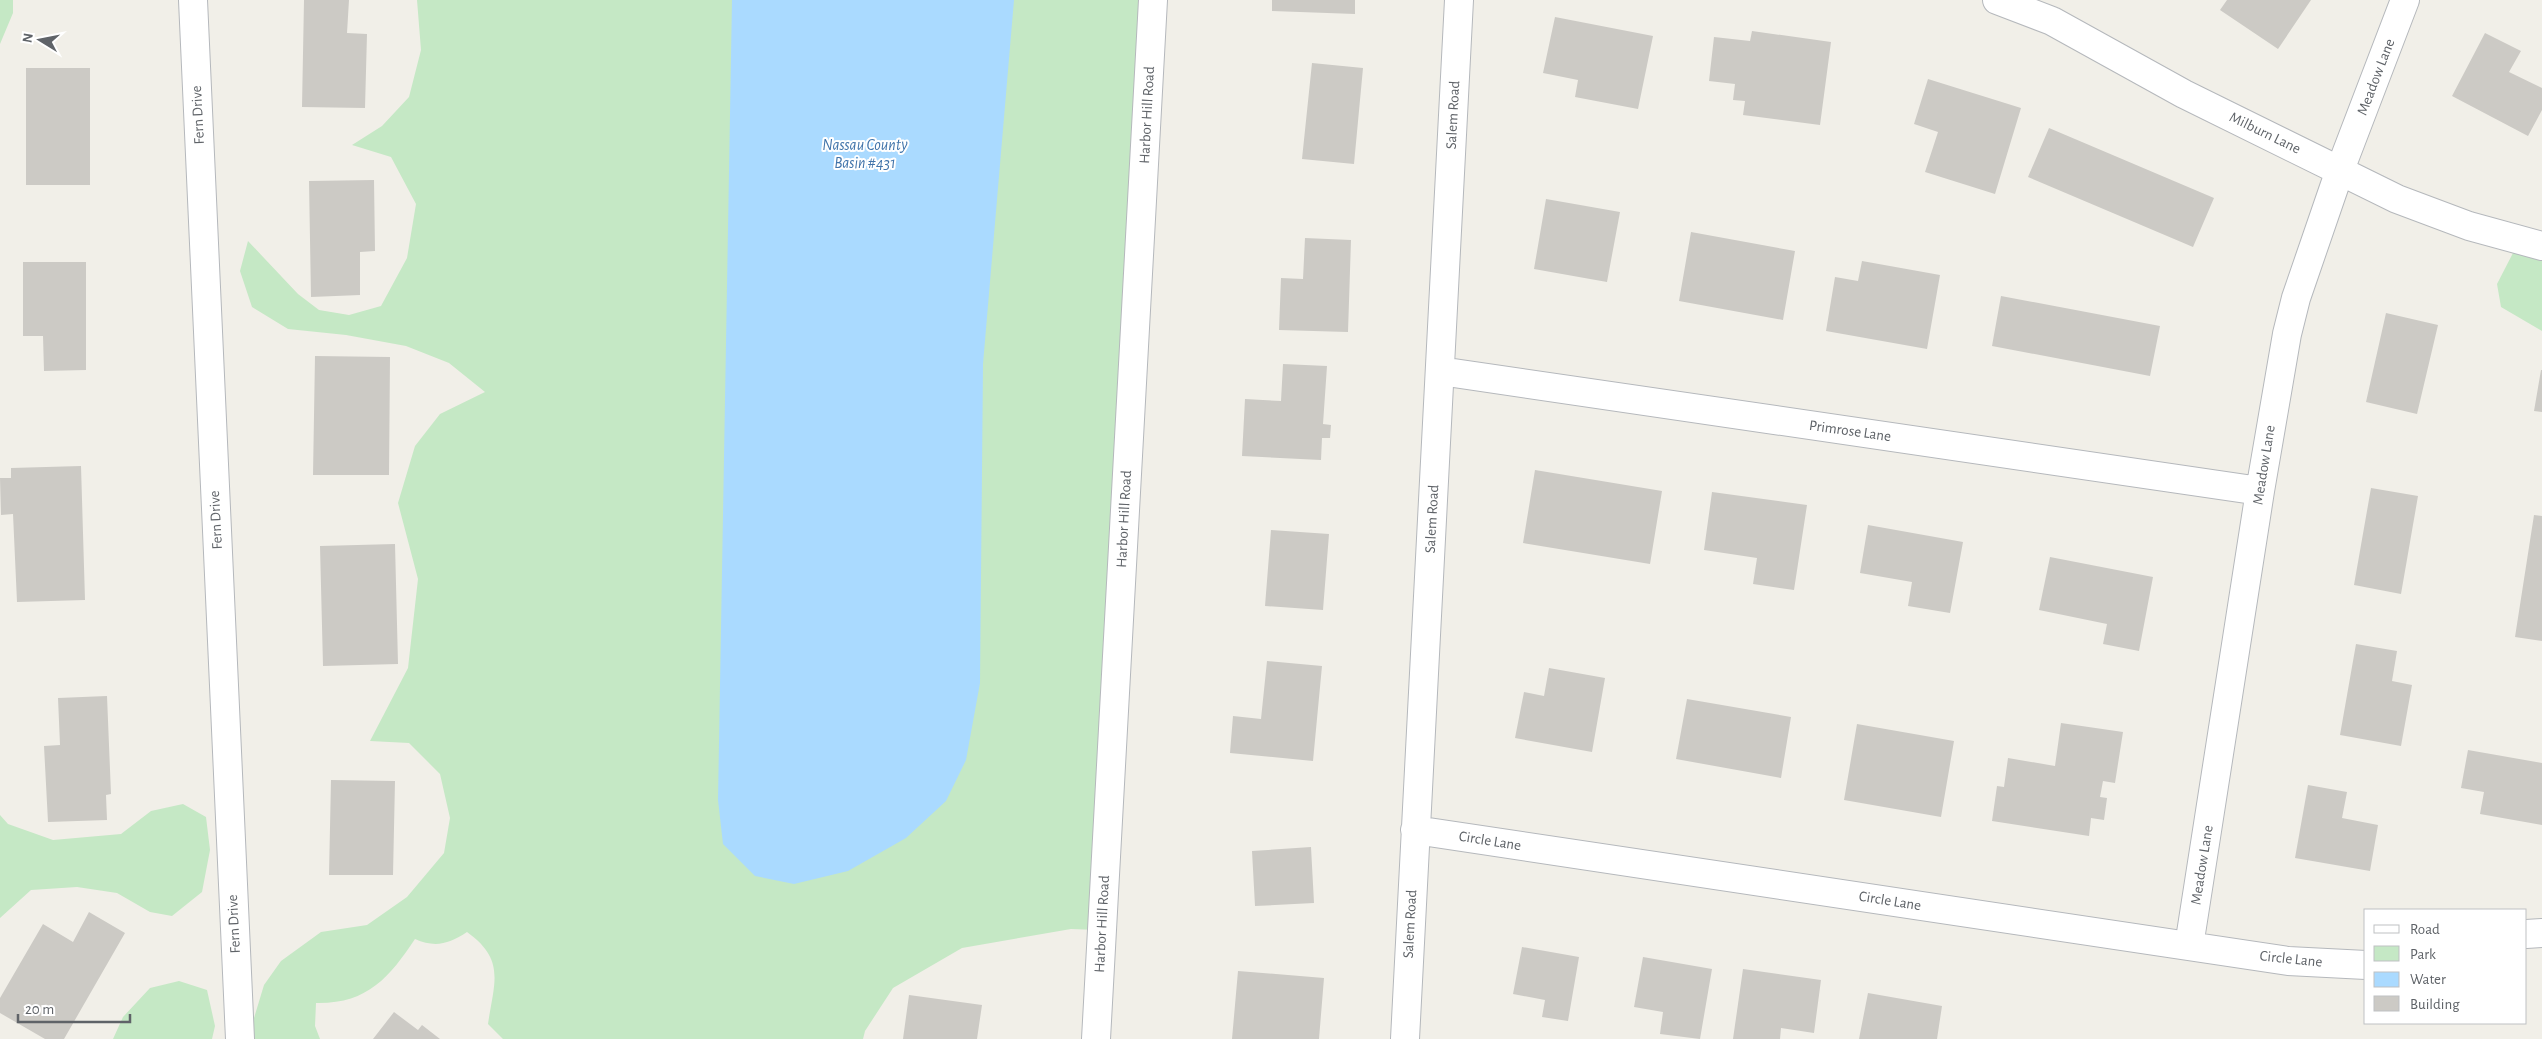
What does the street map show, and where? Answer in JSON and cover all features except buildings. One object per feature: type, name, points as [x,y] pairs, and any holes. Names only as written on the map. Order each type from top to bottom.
[{"type":"street","name":"Fern Drive","points":[[193,0],[240,1039]]},
{"type":"street","name":"Harbor Hill Road","points":[[1096,1039],[1153,0]]},
{"type":"street","name":"Salem Road","points":[[1405,1039],[1459,0]]},
{"type":"street","name":"Milburn Lane","points":[[1997,0],[2052,21],[2184,94],[2416,207],[2469,226],[2542,246]]},
{"type":"street","name":"Meadow Lane","points":[[2189,946],[2260,492],[2282,362],[2294,307],[2340,170],[2405,0]]},
{"type":"street","name":"Primrose Lane","points":[[1440,371],[2260,492]]},
{"type":"street","name":"Circle Lane","points":[[1415,830],[2288,961],[2364,964]]},
{"type":"street","points":[[2527,934],[2542,933]]},
{"type":"green space","points":[[0,0],[13,0],[13,13],[0,44]]},
{"type":"green space","points":[[417,0],[1153,0],[1098,930],[1071,929],[962,948],[893,988],[865,1031],[863,1039],[503,1039],[488,1024],[494,984],[492,962],[488,952],[467,932],[448,942],[435,944],[415,939],[396,966],[375,986],[349,999],[316,1003],[315,1026],[320,1039],[253,1039],[254,1018],[264,985],[281,961],[321,932],[367,925],[407,897],[444,853],[450,818],[440,774],[409,743],[370,741],[408,668],[418,579],[398,503],[415,446],[440,414],[485,392],[449,363],[406,346],[346,335],[288,329],[252,307],[240,271],[248,241],[298,294],[319,310],[349,315],[381,306],[407,258],[416,204],[391,157],[352,145],[382,126],[409,97],[421,50]]},
{"type":"green space","points":[[2542,247],[2542,331],[2501,307],[2497,284],[2513,253]]},
{"type":"green space","points":[[183,804],[206,817],[210,850],[202,892],[172,916],[150,912],[117,893],[77,887],[31,890],[0,918],[0,815],[8,824],[53,840],[121,834],[151,811]]},
{"type":"green space","points":[[179,981],[207,990],[215,1026],[212,1039],[113,1039],[123,1017],[150,988]]},
{"type":"water","name":"Nassau County Basin #431","points":[[732,0],[1014,0],[983,364],[980,683],[966,760],[946,801],[906,838],[848,871],[794,884],[755,876],[723,844],[718,800]]}]
